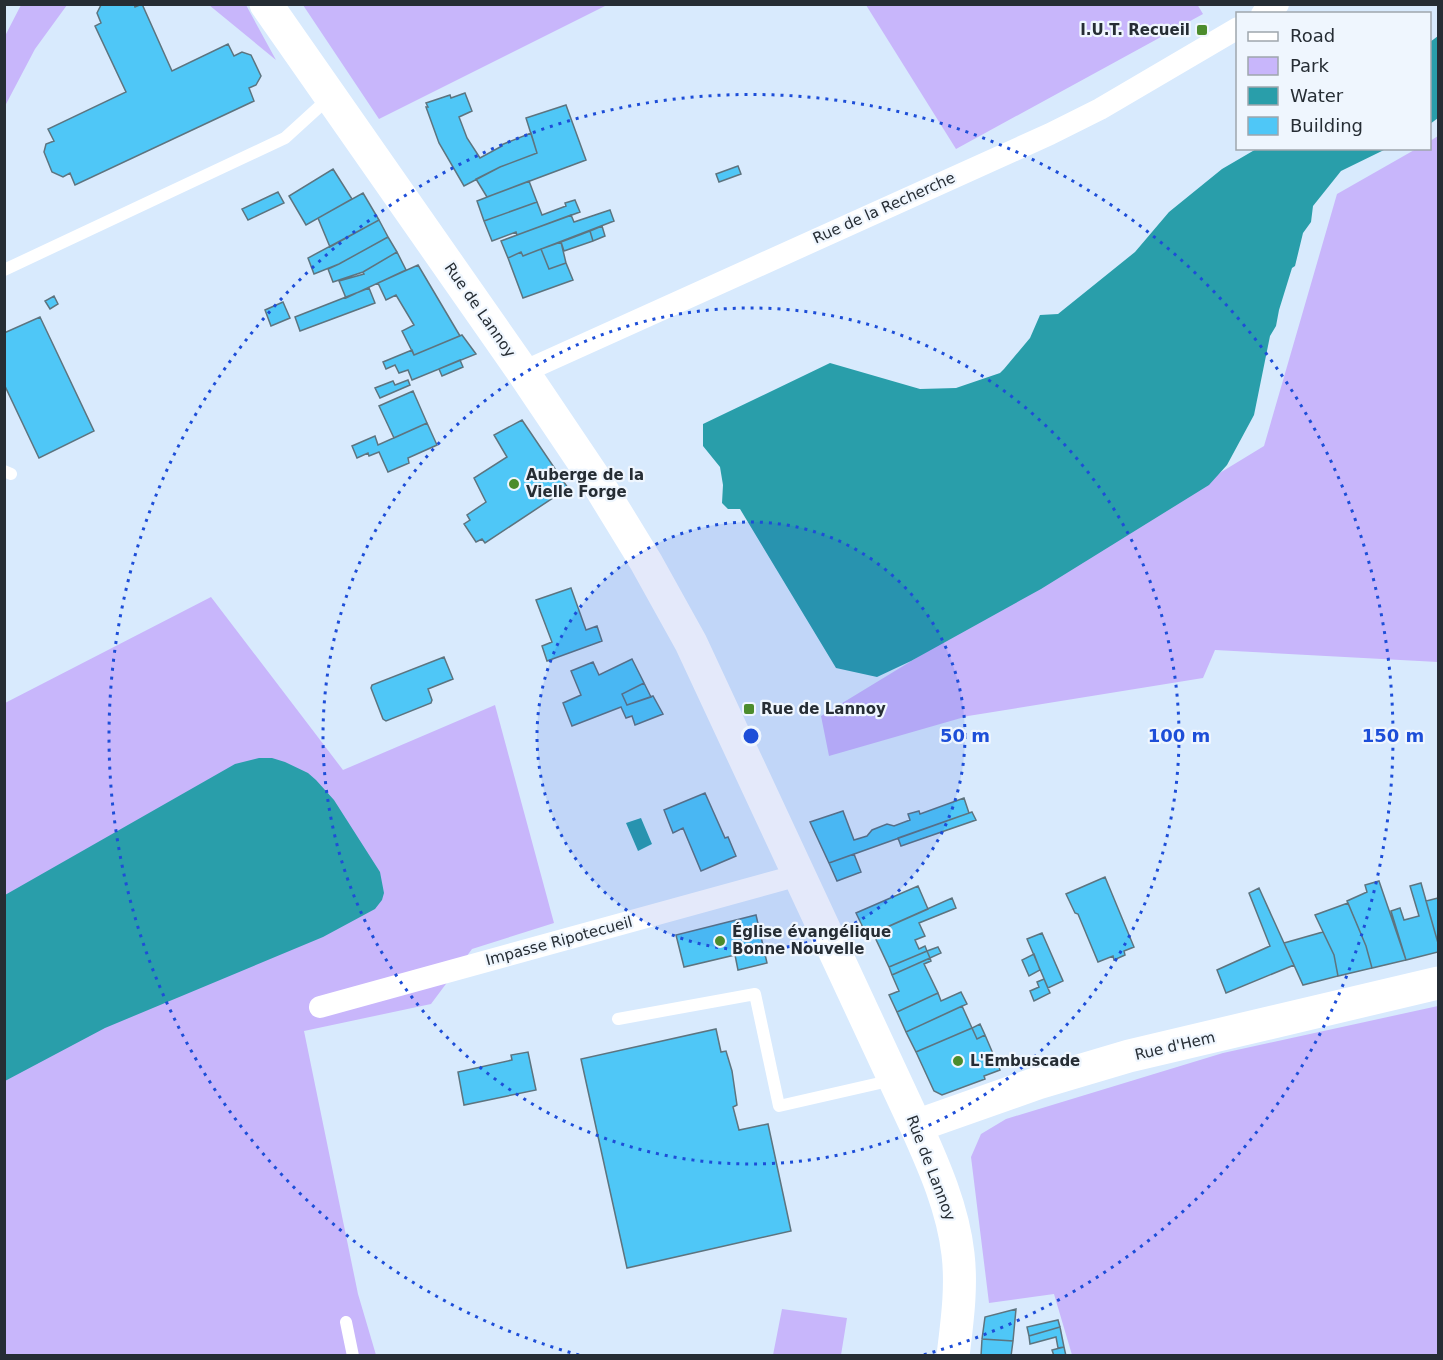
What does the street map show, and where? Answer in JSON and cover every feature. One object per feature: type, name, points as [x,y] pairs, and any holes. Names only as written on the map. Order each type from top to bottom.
[{"type":"main road","name":"Rue de Lannoy","points":[[266,4],[523,372],[602,490],[669,602],[700,662],[916,1126],[940,1185],[952,1222],[958,1253],[960,1289],[953,1356]]},
{"type":"main road","name":"Rue d'Hem","points":[[916,1126],[1038,1083],[1118,1059],[1438,983]]},
{"type":"street","points":[[1265,12],[1278,4]]},
{"type":"street","name":"Rue de la Recherche","points":[[523,372],[1050,134],[1100,109],[1236,29]]},
{"type":"street","name":"Impasse Ripotecueil","points":[[320,1007],[799,875]]},
{"type":"lane","points":[[4,270],[285,138],[331,96]]},
{"type":"lane","points":[[618,1019],[755,994],[779,1106],[894,1079]]},
{"type":"lane","points":[[346,1322],[353,1356]]},
{"type":"green space","points":[[1197,4],[1203,14],[956,149],[866,5]]},
{"type":"green space","points":[[21,5],[67,5],[35,49],[5,106],[5,36]]},
{"type":"green space","points":[[209,5],[246,5],[276,60]]},
{"type":"green space","points":[[303,5],[607,5],[379,119]]},
{"type":"green space","points":[[1438,136],[1438,662],[1215,650],[1203,678],[968,716],[829,756],[821,716],[1264,446],[1337,194],[1414,150],[1431,150],[1431,140]]},
{"type":"green space","points":[[211,597],[343,770],[495,705],[554,923],[472,949],[431,1004],[304,1031],[358,1294],[376,1355],[5,1356],[5,703]]},
{"type":"green space","points":[[1438,1006],[1438,1355],[1072,1355],[1054,1294],[989,1303],[971,1157],[981,1134],[1006,1119],[1223,1053]]},
{"type":"green space","points":[[782,1309],[847,1318],[841,1355],[773,1355]]},
{"type":"water","points":[[1438,36],[1438,118],[1431,123],[1431,41]]},
{"type":"water","points":[[1255,150],[1384,150],[1341,171],[1313,206],[1311,222],[1303,233],[1276,326],[1270,336],[1254,415],[1227,465],[1209,485],[1041,589],[911,661],[877,677],[836,668],[740,509],[728,509],[722,503],[723,485],[720,467],[703,446],[703,424],[830,363],[920,389],[956,388],[1000,373],[1030,338],[1040,315],[1058,314],[1135,252],[1169,212],[1222,169]]},
{"type":"water","points":[[259,758],[272,758],[308,773],[334,800],[380,872],[384,893],[375,909],[323,937],[105,1028],[5,1081],[5,895],[235,764]]},
{"type":"water","points":[[641,818],[652,844],[638,851],[626,823]]},
{"type":"building","points":[[134,4],[135,7],[142,4],[172,71],[228,44],[234,56],[242,52],[251,55],[261,76],[256,85],[249,88],[254,101],[75,185],[70,173],[63,177],[52,172],[44,152],[46,144],[54,141],[48,129],[126,92],[95,26],[101,23],[97,13],[101,5]]},
{"type":"building","points":[[465,93],[472,111],[459,117],[467,138],[480,158],[501,145],[531,133],[537,153],[500,167],[464,186],[439,143],[426,103]]},
{"type":"building","points":[[566,105],[586,160],[487,197],[476,179],[537,153],[526,118]]},
{"type":"building","points":[[738,166],[741,174],[719,182],[716,174]]},
{"type":"building","points":[[333,169],[352,199],[306,225],[289,196]]},
{"type":"building","points":[[529,181],[537,202],[484,221],[477,201]]},
{"type":"building","points":[[278,192],[284,203],[248,220],[242,209]]},
{"type":"building","points":[[363,193],[379,220],[330,247],[318,218]]},
{"type":"building","points":[[575,200],[580,212],[517,235],[516,232],[492,241],[484,221],[537,202],[542,215]]},
{"type":"building","points":[[610,210],[614,221],[523,256],[521,252],[508,258],[501,241],[571,215],[574,222]]},
{"type":"building","points":[[379,220],[388,237],[339,264],[314,274],[308,258]]},
{"type":"building","points":[[602,226],[605,236],[593,241],[590,231]]},
{"type":"building","points":[[590,231],[593,241],[564,251],[561,242]]},
{"type":"building","points":[[388,237],[397,252],[363,272],[333,282],[328,269]]},
{"type":"building","points":[[561,242],[566,263],[549,269],[541,249]]},
{"type":"building","points":[[541,249],[549,269],[566,263],[573,280],[523,298],[508,258],[521,252],[523,256]]},
{"type":"building","points":[[397,252],[406,270],[346,298],[339,281],[364,274],[363,272]]},
{"type":"building","points":[[418,265],[460,336],[414,355],[402,331],[414,325],[396,295],[386,300],[378,283]]},
{"type":"building","points":[[369,288],[375,303],[300,331],[295,317]]},
{"type":"building","points":[[54,296],[58,304],[50,309],[45,301]]},
{"type":"building","points":[[283,302],[290,318],[271,326],[265,310]]},
{"type":"building","points":[[40,317],[94,431],[39,458],[4,384],[4,333]]},
{"type":"building","points":[[462,335],[476,354],[412,380],[408,370],[399,373],[395,365],[386,369],[383,362],[412,350],[414,355]]},
{"type":"building","points":[[460,360],[463,367],[442,376],[439,369]]},
{"type":"building","points":[[408,380],[410,385],[380,398],[375,388],[393,381],[395,385]]},
{"type":"building","points":[[413,391],[427,423],[394,438],[379,406]]},
{"type":"building","points":[[522,420],[568,488],[485,543],[482,539],[476,542],[464,524],[470,520],[467,515],[486,502],[474,478],[507,457],[494,435]]},
{"type":"building","points":[[427,423],[437,445],[408,458],[409,463],[388,472],[379,452],[369,456],[368,453],[357,458],[352,446],[375,436],[378,445]]},
{"type":"building","points":[[571,588],[586,630],[597,626],[602,641],[547,661],[542,646],[552,642],[536,600]]},
{"type":"building","points":[[444,657],[453,679],[428,689],[431,703],[386,721],[383,719],[371,688],[372,685]]},
{"type":"building","points":[[632,659],[644,683],[622,694],[627,705],[653,696],[663,714],[635,725],[632,716],[626,718],[621,707],[572,726],[563,703],[581,695],[571,671],[593,662],[599,675]]},
{"type":"building","points":[[644,683],[651,697],[627,705],[622,694]]},
{"type":"building","points":[[705,793],[725,838],[728,837],[736,856],[701,871],[683,828],[673,833],[664,810]]},
{"type":"building","points":[[964,798],[969,813],[829,863],[810,822],[843,811],[854,840],[867,836],[872,830],[887,824],[894,826],[910,820],[908,814],[919,811],[920,814]]},
{"type":"building","points":[[972,812],[976,820],[901,846],[898,838]]},
{"type":"building","points":[[854,854],[861,872],[837,881],[829,863]]},
{"type":"building","points":[[1105,877],[1134,947],[1124,951],[1125,955],[1114,960],[1113,956],[1098,962],[1078,914],[1075,913],[1066,894]]},
{"type":"building","points":[[1379,881],[1406,960],[1372,968],[1366,946],[1347,901],[1367,892],[1365,885]]},
{"type":"building","points":[[1421,883],[1438,943],[1438,952],[1406,960],[1391,911],[1400,908],[1404,920],[1419,916],[1410,886]]},
{"type":"building","points":[[918,886],[928,909],[867,936],[856,913]]},
{"type":"building","points":[[1259,888],[1294,965],[1226,993],[1217,970],[1270,946],[1249,893]]},
{"type":"building","points":[[952,898],[956,908],[919,923],[925,936],[915,940],[919,949],[925,946],[927,951],[889,967],[873,933]]},
{"type":"building","points":[[1438,898],[1438,943],[1426,901]]},
{"type":"building","points":[[1348,903],[1366,946],[1372,968],[1338,976],[1334,955],[1315,915]]},
{"type":"building","name":"Église évangélique Bonne Nouvelle","points":[[756,915],[767,963],[738,970],[735,955],[684,967],[676,935]]},
{"type":"building","points":[[1323,932],[1334,955],[1338,976],[1303,985],[1284,943]]},
{"type":"building","points":[[1042,933],[1063,981],[1048,988],[1027,939]]},
{"type":"building","points":[[938,947],[941,953],[930,958],[927,951]]},
{"type":"building","points":[[927,951],[930,958],[892,975],[889,967]]},
{"type":"building","points":[[1034,954],[1040,970],[1029,976],[1022,960]]},
{"type":"building","points":[[930,958],[931,961],[924,964],[938,993],[897,1012],[889,995],[899,991],[892,975]]},
{"type":"building","points":[[1044,979],[1050,993],[1034,1001],[1030,991],[1039,987],[1037,982]]},
{"type":"building","points":[[961,992],[967,1004],[906,1032],[897,1012],[938,993],[941,1001]]},
{"type":"building","points":[[962,1006],[972,1028],[916,1052],[906,1032]]},
{"type":"building","points":[[980,1024],[985,1035],[977,1039],[972,1028]]},
{"type":"building","name":"L'Embuscade","points":[[972,1028],[977,1039],[985,1035],[1000,1070],[984,1076],[985,1079],[942,1095],[934,1091],[916,1052]]},
{"type":"building","points":[[716,1029],[721,1052],[726,1051],[732,1071],[737,1105],[733,1107],[739,1130],[768,1124],[791,1231],[627,1268],[581,1059]]},
{"type":"building","points":[[528,1052],[536,1090],[464,1105],[458,1072],[512,1060],[511,1055]]},
{"type":"building","points":[[1016,1309],[1013,1341],[982,1339],[985,1317]]},
{"type":"building","points":[[1058,1320],[1060,1327],[1029,1336],[1027,1327]]},
{"type":"building","points":[[1060,1327],[1064,1347],[1058,1348],[1056,1337],[1030,1344],[1029,1336]]},
{"type":"building","points":[[982,1339],[1013,1341],[1011,1356],[981,1356]]},
{"type":"building","points":[[1064,1347],[1066,1356],[1054,1356],[1052,1350]]},
{"type":"place","name":"I.U.T. Recueil","points":[[1202,30]]},
{"type":"place","name":"Auberge de la Vielle Forge","points":[[514,484]]},
{"type":"place","name":"Rue de Lannoy","points":[[749,709]]},
{"type":"place","name":"Église évangélique Bonne Nouvelle","points":[[720,941]]},
{"type":"place","name":"L'Embuscade","points":[[958,1061]]}]
